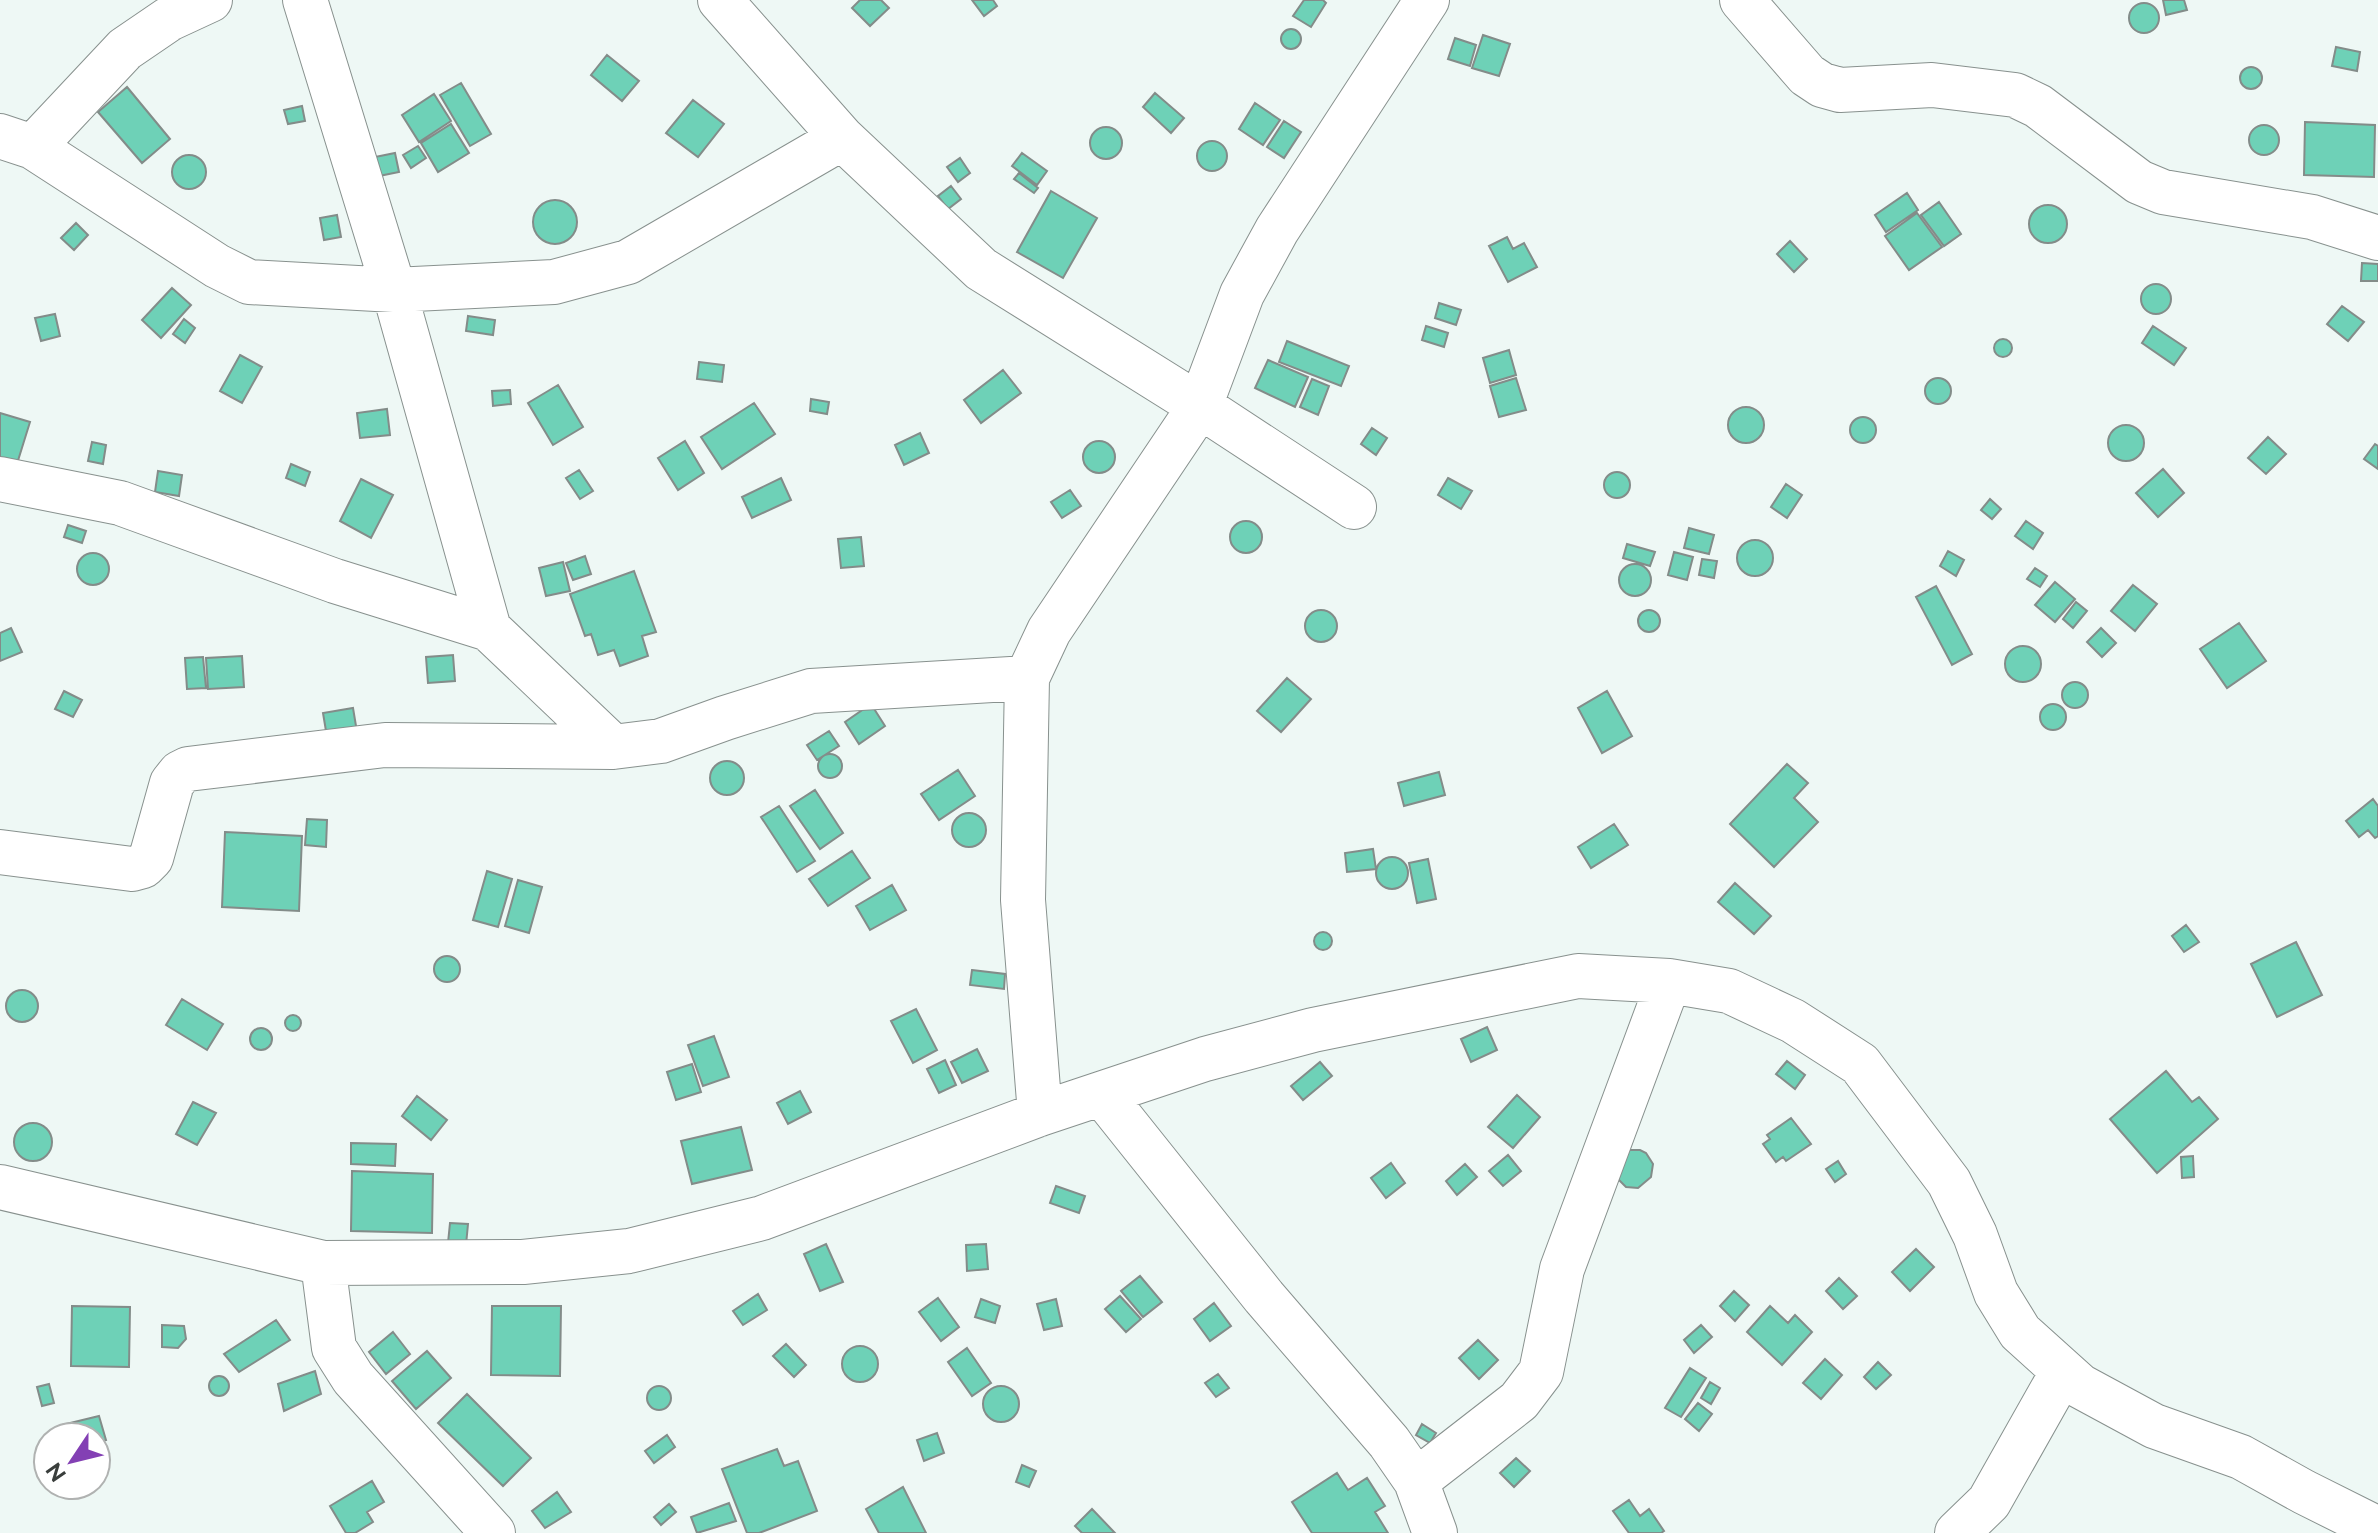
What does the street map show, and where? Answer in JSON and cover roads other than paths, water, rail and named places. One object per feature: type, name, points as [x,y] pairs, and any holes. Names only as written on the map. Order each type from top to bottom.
[{"type":"street","points":[[210,0],[169,19],[125,49],[16,142],[217,266],[249,282],[394,290],[554,282],[628,262],[842,138]]},
{"type":"street","points":[[305,0],[394,290],[489,629]]},
{"type":"street","points":[[720,0],[842,138],[981,269],[1354,507]]},
{"type":"street","points":[[1040,1114],[1023,900],[1027,678],[1049,631],[1200,406],[1242,294],[1277,230],[1427,0]]},
{"type":"street","points":[[1742,0],[1807,75],[1822,85],[1840,90],[1932,85],[2015,95],[2038,106],[2139,182],[2163,192],[2312,217],[2378,238]]},
{"type":"street","points":[[0,479],[120,503],[335,581],[489,629],[613,747]]},
{"type":"street","points":[[0,852],[132,869],[143,866],[151,858],[172,783],[188,769],[385,745],[613,747],[661,741],[811,691],[1027,678]]},
{"type":"street","points":[[0,1187],[323,1263],[523,1262],[629,1251],[762,1218],[1040,1114],[1205,1059],[1313,1030],[1578,976],[1669,981],[1729,991],[1793,1021],[1860,1064],[1949,1182],[1975,1235],[1996,1293],[2020,1332],[2080,1386],[2154,1426],[2241,1457],[2306,1513],[2378,1529]]},
{"type":"street","points":[[1416,1481],[1519,1401],[1541,1372],[1562,1269],[1669,981]]},
{"type":"street","points":[[1102,1094],[1264,1297],[1389,1442],[1416,1481],[1435,1533]]},
{"type":"street","points":[[323,1263],[334,1348],[353,1378],[493,1533]]},
{"type":"street","points":[[1957,1533],[1989,1502],[2063,1371]]}]
